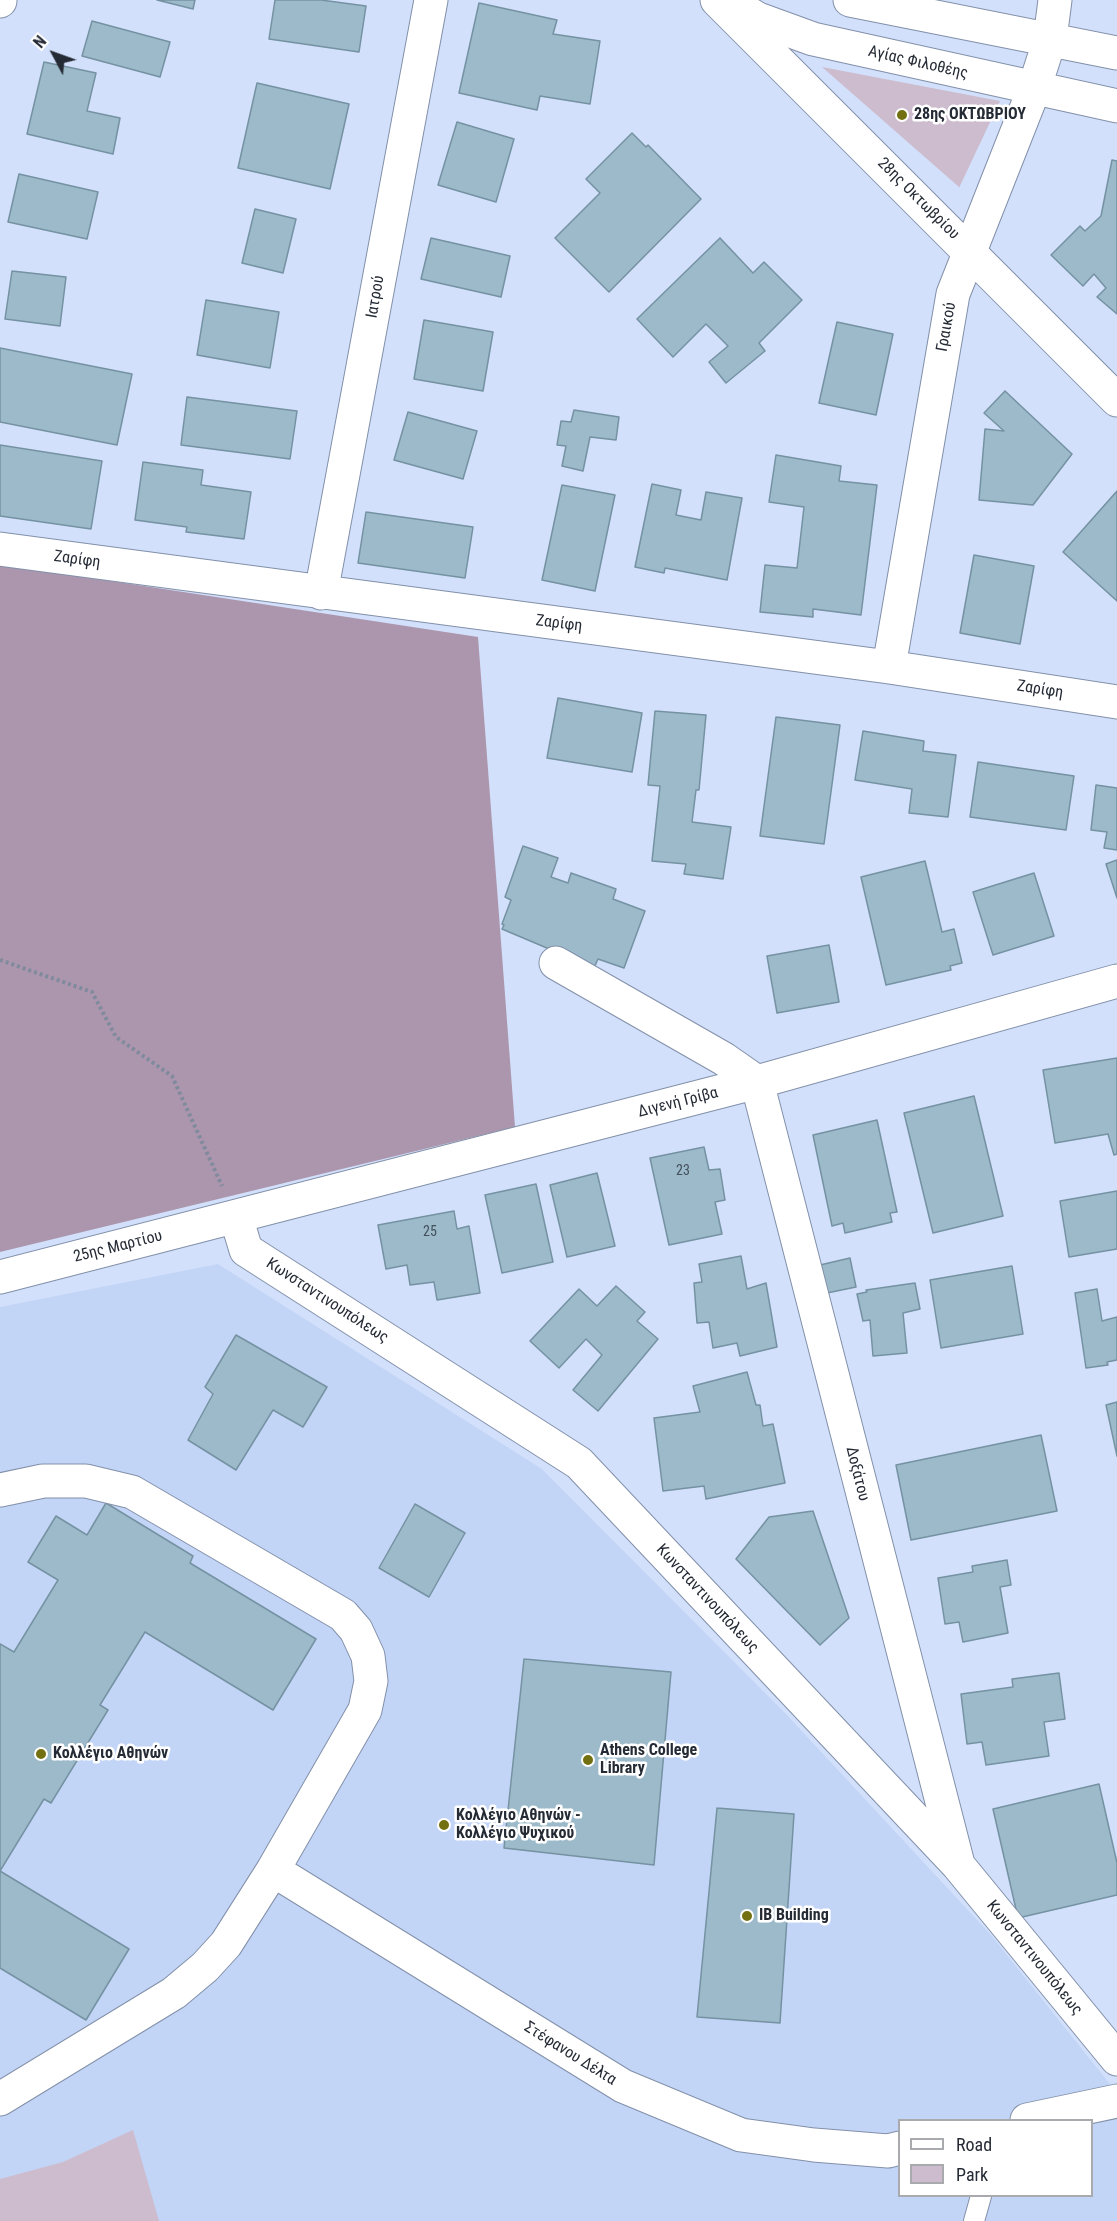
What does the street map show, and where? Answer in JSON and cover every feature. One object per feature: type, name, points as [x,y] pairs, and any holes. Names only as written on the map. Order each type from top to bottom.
[{"type":"street","name":"Ιατρού","points":[[321,593],[431,0]]},
{"type":"street","name":"28ης Οκτωβρίου","points":[[717,0],[1117,400]]},
{"type":"street","name":"Αγίας Φιλοθέης","points":[[725,0],[758,19],[813,39],[1117,106]]},
{"type":"street","points":[[850,0],[1117,53]]},
{"type":"street","name":"Γραικού","points":[[889,667],[953,294],[1034,89],[1050,39],[1055,0]]},
{"type":"street","name":"Ζαρίφη","points":[[0,549],[889,667],[1117,702]]},
{"type":"street","points":[[556,963],[724,1059],[757,1082]]},
{"type":"street","name":"Διγενή Γρίβα","points":[[236,1217],[757,1082],[1117,981]]},
{"type":"street","name":"Δοξάτου","points":[[757,1082],[958,1865]]},
{"type":"street","name":"25ης Μαρτίου","points":[[0,1277],[236,1217]]},
{"type":"street","name":"Κωνσταντινουπόλεως","points":[[236,1217],[246,1250],[579,1463],[958,1865],[1117,2059]]},
{"type":"street","points":[[0,1490],[43,1480],[76,1481],[132,1492],[326,1603],[343,1615],[356,1630],[368,1656],[371,1681],[365,1710],[273,1870],[226,1944],[205,1967],[174,1993],[0,2099]]},
{"type":"street","name":"Στέφανου Δέλτα","points":[[273,1870],[623,2086],[741,2135],[814,2145],[888,2151],[898,2148]]},
{"type":"street","points":[[1036,2119],[1117,2101]]},
{"type":"lane","points":[[974,2221],[981,2197]]},
{"type":"path","points":[[0,960],[92,992],[116,1037],[172,1076],[236,1217]]},
{"type":"shaded area","points":[[0,564],[478,637],[515,1127],[0,1252]]},
{"type":"shaded area","name":"Κολλέγιο Αθηνών - Κολλέγιο Ψυχικού","points":[[218,1264],[542,1469],[786,1714],[991,1935],[1117,2093],[1117,2221],[0,2221],[0,1307]]},
{"type":"green space","points":[[822,67],[1000,101],[959,188],[959,187]]},
{"type":"green space","points":[[133,2130],[159,2221],[0,2221],[0,2179],[63,2162]]},
{"type":"building","points":[[157,0],[195,0],[193,9]]},
{"type":"building","points":[[275,0],[321,0],[366,6],[359,52],[269,39]]},
{"type":"building","points":[[479,3],[557,20],[553,34],[600,41],[590,104],[540,96],[537,110],[459,93]]},
{"type":"building","points":[[92,21],[170,42],[160,77],[82,56]]},
{"type":"building","points":[[44,62],[96,73],[87,111],[120,118],[113,154],[27,134]]},
{"type":"building","points":[[257,83],[349,104],[330,189],[238,168]]},
{"type":"building","points":[[457,122],[514,139],[496,202],[438,185]]},
{"type":"building","points":[[632,133],[646,147],[648,145],[701,199],[609,292],[555,238],[600,193],[586,179]]},
{"type":"building","points":[[1112,160],[1117,161],[1117,314],[1097,297],[1106,288],[1094,274],[1083,286],[1051,255],[1080,226],[1085,231],[1101,216]]},
{"type":"building","points":[[19,174],[98,192],[87,239],[8,222]]},
{"type":"building","points":[[255,209],[296,219],[283,273],[242,263]]},
{"type":"building","points":[[431,238],[510,256],[501,297],[421,279]]},
{"type":"building","points":[[720,238],[753,273],[764,262],[802,300],[759,343],[765,351],[726,383],[709,362],[728,346],[706,324],[673,357],[637,319]]},
{"type":"building","points":[[12,271],[66,277],[60,326],[5,319]]},
{"type":"building","points":[[206,300],[279,312],[270,368],[197,355]]},
{"type":"building","points":[[424,320],[493,332],[483,391],[414,379]]},
{"type":"building","points":[[837,322],[893,334],[876,415],[819,403]]},
{"type":"building","points":[[0,348],[132,374],[117,445],[0,422]]},
{"type":"building","points":[[1005,391],[1072,454],[1033,505],[979,500],[985,429],[1004,431],[984,413]]},
{"type":"building","points":[[187,397],[297,411],[290,459],[181,445]]},
{"type":"building","points":[[574,410],[619,417],[616,440],[590,437],[583,471],[562,466],[566,446],[557,445],[561,421],[571,422]]},
{"type":"building","points":[[408,412],[477,431],[463,479],[394,460]]},
{"type":"building","points":[[0,445],[102,461],[91,529],[0,516]]},
{"type":"building","points":[[776,455],[841,466],[839,481],[877,485],[861,615],[813,609],[813,617],[760,612],[765,565],[797,568],[804,507],[769,502]]},
{"type":"building","points":[[143,462],[203,470],[201,485],[251,492],[244,539],[186,532],[187,527],[135,520]]},
{"type":"building","points":[[652,484],[681,490],[676,515],[701,520],[706,492],[742,498],[727,580],[665,568],[664,573],[635,567]]},
{"type":"building","points":[[562,485],[615,495],[595,591],[542,580]]},
{"type":"building","points":[[1117,491],[1117,601],[1063,552]]},
{"type":"building","points":[[366,512],[473,527],[465,578],[358,563]]},
{"type":"building","points":[[974,555],[1034,566],[1020,644],[960,633]]},
{"type":"building","points":[[558,698],[642,713],[632,772],[547,758]]},
{"type":"building","points":[[655,711],[706,715],[699,790],[696,790],[692,822],[731,827],[723,879],[684,874],[686,864],[652,861],[660,786],[648,785]]},
{"type":"building","points":[[776,717],[840,725],[824,844],[760,836]]},
{"type":"building","points":[[863,731],[924,741],[923,751],[956,755],[948,817],[909,813],[912,789],[855,780]]},
{"type":"building","points":[[978,762],[1074,776],[1066,830],[970,817]]},
{"type":"building","points":[[1096,785],[1117,788],[1117,850],[1104,848],[1107,832],[1091,830]]},
{"type":"building","points":[[523,846],[558,858],[551,877],[568,883],[571,873],[616,889],[613,899],[645,911],[624,968],[598,959],[594,968],[502,929],[511,900],[505,897]]},
{"type":"building","points":[[1117,860],[1117,898],[1106,864]]},
{"type":"building","points":[[925,861],[942,932],[954,929],[962,963],[950,966],[951,970],[886,985],[861,877]]},
{"type":"building","points":[[1034,873],[1054,936],[993,955],[973,892]]},
{"type":"building","points":[[829,945],[839,1002],[777,1013],[767,956]]},
{"type":"building","points":[[1117,1058],[1117,1154],[1114,1155],[1108,1134],[1055,1143],[1043,1070]]},
{"type":"building","points":[[974,1096],[1003,1216],[933,1233],[904,1113]]},
{"type":"building","points":[[877,1120],[897,1212],[890,1213],[892,1222],[845,1233],[843,1223],[832,1226],[813,1135]]},
{"type":"building","points":[[704,1147],[709,1170],[720,1169],[725,1200],[715,1202],[722,1234],[669,1245],[650,1158]]},
{"type":"building","points":[[597,1173],[615,1246],[567,1257],[550,1185]]},
{"type":"building","points":[[536,1184],[553,1262],[502,1273],[485,1195]]},
{"type":"building","points":[[1117,1191],[1117,1249],[1069,1257],[1060,1201]]},
{"type":"building","points":[[454,1211],[457,1229],[469,1226],[480,1293],[437,1300],[434,1282],[410,1285],[407,1265],[386,1269],[378,1225]]},
{"type":"building","points":[[741,1256],[747,1289],[766,1283],[777,1347],[740,1356],[737,1343],[713,1348],[709,1322],[697,1323],[694,1283],[702,1282],[699,1264]]},
{"type":"building","points":[[850,1258],[856,1287],[827,1293],[820,1265]]},
{"type":"building","points":[[1012,1266],[1023,1334],[941,1348],[930,1280]]},
{"type":"building","points":[[915,1283],[920,1309],[903,1313],[907,1353],[873,1356],[870,1320],[863,1321],[857,1294],[867,1292],[866,1290]]},
{"type":"building","points":[[616,1286],[645,1312],[637,1321],[658,1339],[598,1411],[573,1390],[602,1355],[586,1339],[559,1368],[530,1341],[579,1289],[597,1306]]},
{"type":"building","points":[[1097,1289],[1102,1321],[1117,1317],[1117,1360],[1107,1362],[1108,1365],[1086,1368],[1075,1293]]},
{"type":"building","points":[[236,1335],[327,1387],[303,1427],[273,1410],[236,1470],[188,1440],[213,1394],[205,1387]]},
{"type":"building","points":[[747,1372],[756,1405],[760,1405],[763,1426],[773,1424],[785,1483],[706,1499],[704,1486],[663,1491],[654,1418],[700,1412],[693,1386]]},
{"type":"building","points":[[1117,1402],[1117,1456],[1106,1405]]},
{"type":"building","points":[[1041,1435],[1057,1511],[911,1540],[896,1465]]},
{"type":"building","name":"Κολλέγιο Αθηνών","points":[[106,1503],[193,1556],[190,1563],[316,1639],[273,1710],[145,1632],[100,1705],[108,1710],[51,1803],[44,1799],[0,1871],[0,1644],[14,1652],[58,1580],[28,1562],[56,1516],[87,1535]]},
{"type":"building","points":[[415,1504],[465,1533],[429,1597],[379,1568]]},
{"type":"building","points":[[813,1511],[849,1618],[820,1645],[736,1559],[769,1517]]},
{"type":"building","points":[[1007,1560],[1011,1585],[1000,1587],[1008,1633],[963,1642],[959,1622],[945,1624],[938,1578],[973,1572],[972,1566]]},
{"type":"building","name":"Athens College Library","points":[[524,1659],[671,1672],[654,1865],[504,1848]]},
{"type":"building","points":[[1059,1673],[1065,1719],[1044,1722],[1049,1756],[986,1765],[982,1742],[967,1744],[961,1694],[1013,1687],[1012,1679]]},
{"type":"building","points":[[1099,1784],[1117,1863],[1117,1895],[1018,1918],[993,1809]]},
{"type":"building","name":"IB Building","points":[[717,1808],[794,1814],[780,2023],[697,2017]]},
{"type":"building","points":[[0,1871],[129,1949],[86,2020],[0,1968]]},
{"type":"place","name":"28ης ΟΚΤΩΒΡΙΟΥ","points":[[902,115]]},
{"type":"place","name":"Κολλέγιο Αθηνών","points":[[41,1754]]},
{"type":"place","name":"Athens College Library","points":[[588,1760]]},
{"type":"place","name":"Κολλέγιο Αθηνών - Κολλέγιο Ψυχικού","points":[[444,1825]]},
{"type":"place","name":"IB Building","points":[[747,1916]]}]
